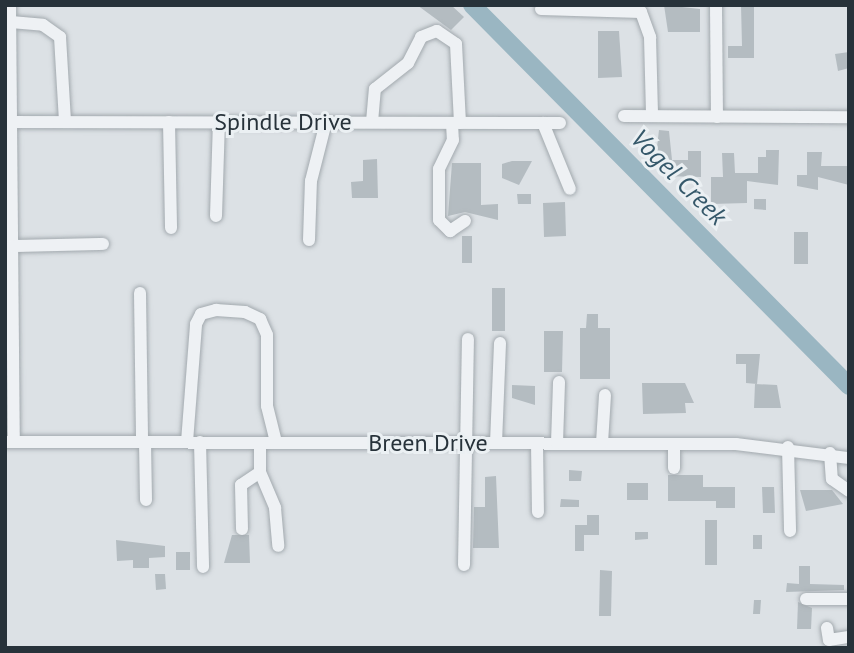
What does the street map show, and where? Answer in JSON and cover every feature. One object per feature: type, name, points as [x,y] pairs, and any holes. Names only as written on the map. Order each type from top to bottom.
[{"type":"street","points":[[10,5],[10,442]]},
{"type":"street","points":[[716,5],[717,117]]},
{"type":"street","points":[[541,9],[641,12],[650,37],[652,116]]},
{"type":"street","points":[[10,22],[43,25],[60,37],[65,122]]},
{"type":"street","points":[[372,122],[376,89],[408,63],[421,37],[437,31],[456,44],[456,123],[453,140],[439,169],[440,227],[456,231],[465,221]]},
{"type":"street","points":[[624,116],[849,117]]},
{"type":"street","name":"Spindle Drive","points":[[8,122],[560,123]]},
{"type":"street","points":[[169,122],[171,228]]},
{"type":"street","points":[[216,216],[219,122]]},
{"type":"street","points":[[309,240],[311,181],[326,122]]},
{"type":"street","points":[[543,123],[570,189]]},
{"type":"street","points":[[12,246],[103,244]]},
{"type":"street","points":[[140,293],[146,500]]},
{"type":"street","points":[[203,567],[193,442],[196,324],[201,314],[216,310],[260,319],[267,335],[267,406],[276,443]]},
{"type":"street","points":[[464,565],[470,443],[468,339]]},
{"type":"street","points":[[496,443],[500,342]]},
{"type":"street","points":[[557,443],[559,382]]},
{"type":"street","points":[[602,443],[604,394]]},
{"type":"street","name":"Breen Drive","points":[[10,442],[674,443],[788,447],[849,458]]},
{"type":"street","points":[[260,443],[260,472],[275,509],[278,546]]},
{"type":"street","points":[[537,443],[538,512]]},
{"type":"street","points":[[674,443],[674,468]]},
{"type":"street","points":[[788,447],[790,531]]},
{"type":"street","points":[[830,453],[830,475],[849,491]]},
{"type":"street","points":[[242,529],[241,485],[260,472]]},
{"type":"street","points":[[806,599],[849,599]]},
{"type":"street","points":[[827,628],[829,640],[849,637]]},
{"type":"building","points":[[417,5],[451,5],[464,17],[451,30]]},
{"type":"building","points":[[664,5],[700,9],[700,32],[668,32]]},
{"type":"building","points":[[741,5],[754,5],[754,58],[728,58],[728,46],[742,46]]},
{"type":"building","points":[[598,31],[619,31],[622,77],[598,78]]},
{"type":"building","points":[[849,52],[849,68],[838,71],[835,54]]},
{"type":"building","points":[[659,130],[669,131],[672,160],[688,160],[688,151],[701,151],[701,177],[663,176],[664,165],[655,164]]},
{"type":"building","points":[[766,150],[779,150],[778,185],[747,181],[747,203],[711,204],[711,177],[723,177],[722,153],[734,153],[735,173],[758,173],[758,157],[766,157]]},
{"type":"building","points":[[807,152],[822,152],[821,166],[849,166],[849,185],[818,177],[818,190],[797,186],[797,175],[807,175]]},
{"type":"building","points":[[377,159],[378,198],[352,198],[351,182],[363,181],[363,160]]},
{"type":"building","points":[[532,161],[519,185],[502,178],[502,164]]},
{"type":"building","points":[[452,163],[481,163],[481,205],[498,204],[498,220],[465,212],[448,216]]},
{"type":"building","points":[[517,194],[531,194],[531,204],[518,204]]},
{"type":"building","points":[[754,199],[766,199],[766,210],[754,209]]},
{"type":"building","points":[[565,202],[566,236],[544,237],[543,203]]},
{"type":"building","points":[[794,232],[808,232],[808,264],[794,264]]},
{"type":"building","points":[[462,236],[472,236],[472,263],[462,263]]},
{"type":"building","points":[[492,288],[505,288],[505,331],[492,331]]},
{"type":"building","points":[[587,314],[598,314],[598,328],[610,328],[610,379],[580,379],[580,328],[586,328]]},
{"type":"building","points":[[544,331],[563,331],[562,372],[544,372]]},
{"type":"building","points":[[736,354],[760,354],[757,384],[746,383],[746,364],[736,364]]},
{"type":"building","points":[[642,383],[685,383],[694,403],[685,403],[686,413],[643,414]]},
{"type":"building","points":[[755,384],[777,385],[781,408],[754,408]]},
{"type":"building","points":[[512,385],[535,386],[535,405],[512,398]]},
{"type":"building","points":[[569,470],[582,471],[581,481],[569,481]]},
{"type":"building","points":[[668,475],[703,475],[703,487],[735,487],[735,508],[716,508],[716,501],[668,501]]},
{"type":"building","points":[[496,476],[499,548],[473,548],[474,507],[485,507],[485,477]]},
{"type":"building","points":[[627,483],[648,483],[648,500],[627,500]]},
{"type":"building","points":[[762,487],[774,487],[775,513],[763,513]]},
{"type":"building","points":[[800,490],[832,490],[843,504],[806,511]]},
{"type":"building","points":[[561,499],[579,500],[579,507],[560,507]]},
{"type":"building","points":[[587,515],[599,515],[599,535],[584,535],[584,551],[575,551],[575,525],[587,525]]},
{"type":"building","points":[[705,520],[717,520],[717,565],[705,565]]},
{"type":"building","points":[[635,532],[648,532],[648,539],[635,540]]},
{"type":"building","points":[[232,535],[249,535],[250,563],[224,563]]},
{"type":"building","points":[[753,535],[762,535],[762,549],[753,549]]},
{"type":"building","points":[[116,540],[165,546],[165,557],[149,558],[149,568],[133,568],[133,560],[117,561]]},
{"type":"building","points":[[176,552],[190,552],[190,570],[176,570]]},
{"type":"building","points":[[799,566],[810,566],[810,584],[844,585],[844,590],[786,592],[787,583],[799,584]]},
{"type":"building","points":[[600,570],[612,571],[611,616],[599,616]]},
{"type":"building","points":[[155,574],[165,574],[166,589],[156,590]]},
{"type":"building","points":[[754,600],[761,600],[760,614],[753,614]]},
{"type":"building","points":[[798,602],[812,608],[811,629],[797,629]]},
{"type":"waterway","name":"Vogel Creek","points":[[472,5],[849,386]]}]
